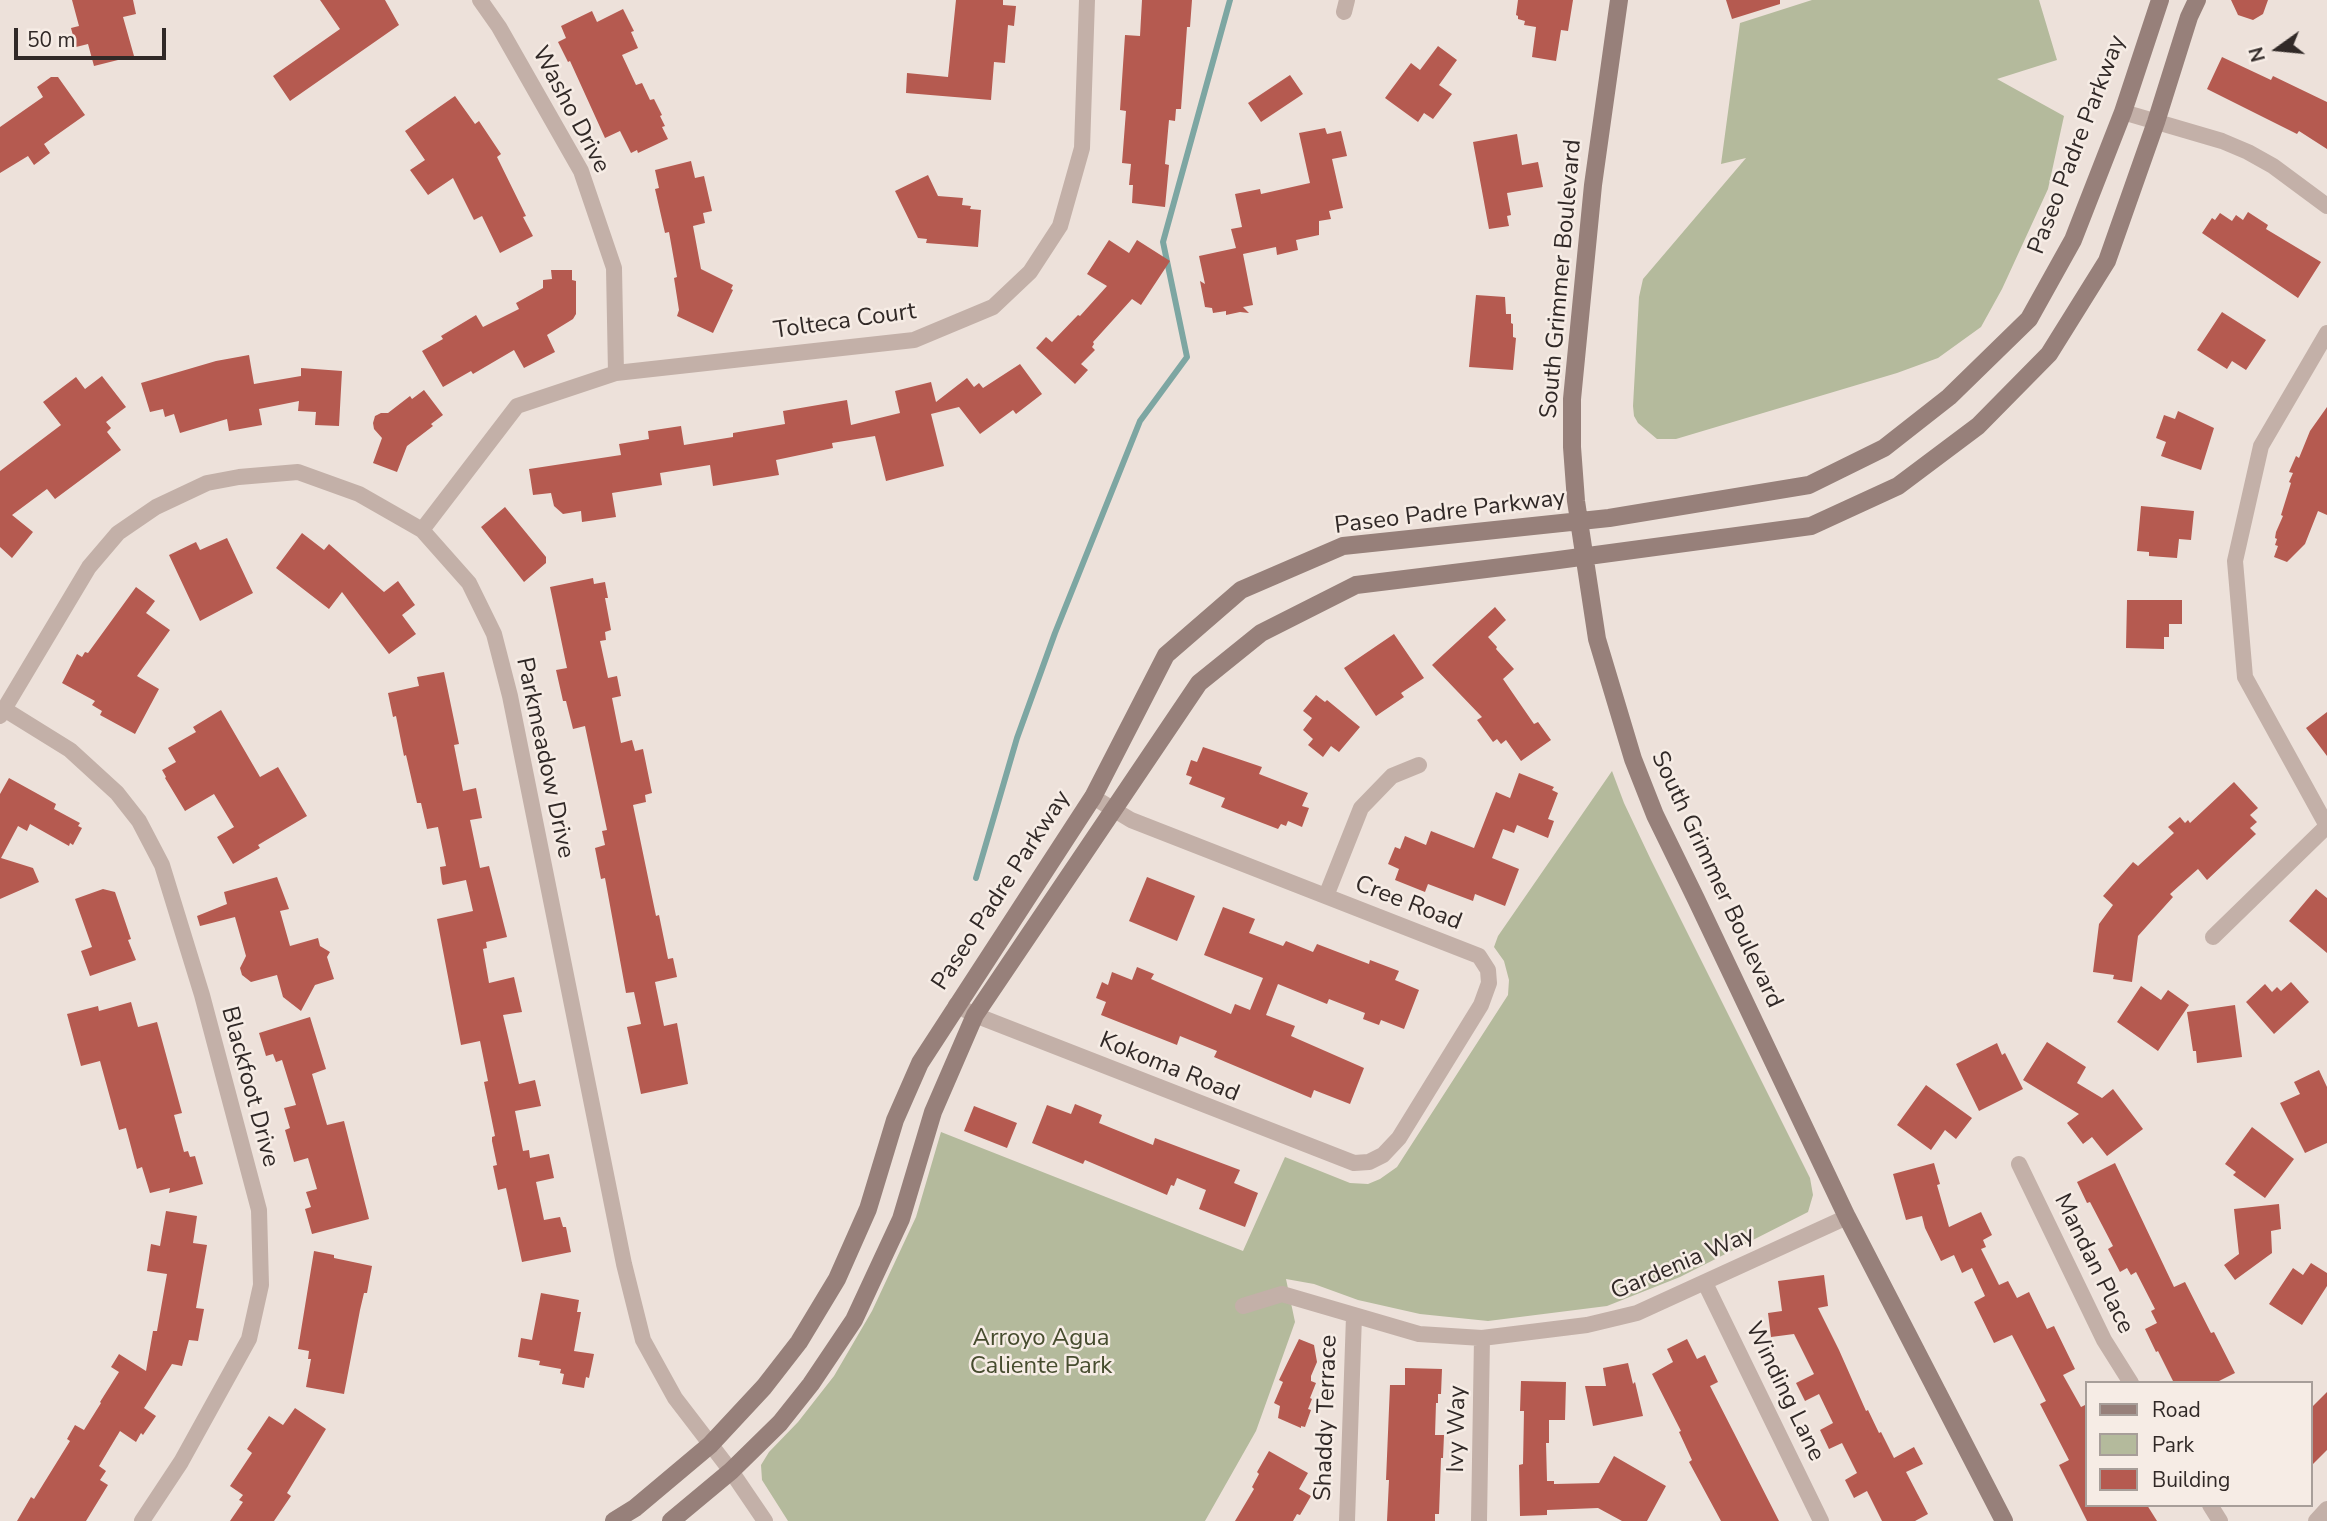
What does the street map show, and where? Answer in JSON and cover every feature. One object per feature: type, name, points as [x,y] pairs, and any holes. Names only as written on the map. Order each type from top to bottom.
[{"type":"main road","name":"South Grimmer Boulevard","points":[[1619,0],[1593,185],[1574,356],[1572,447],[1583,557],[1597,639],[1633,759],[1650,804],[1847,1217],[2004,1521]]},
{"type":"main road","name":"Paseo Padre Parkway","points":[[614,1521],[635,1508],[710,1445],[764,1387],[799,1342],[837,1279],[868,1209],[900,1109],[920,1063],[1093,797],[1166,655],[1241,590],[1343,546],[1579,522],[1809,485],[1884,448],[1949,397],[2029,319],[2073,240],[2123,112],[2160,0]]},
{"type":"main road","name":"Paseo Padre Parkway","points":[[671,1521],[731,1471],[780,1423],[811,1384],[854,1320],[901,1219],[933,1112],[975,1015],[1199,683],[1261,633],[1356,585],[1811,526],[1898,486],[1979,426],[2049,354],[2107,261],[2197,0]]},
{"type":"street","name":"Washo Drive","points":[[480,0],[499,27],[581,171],[614,268],[616,373]]},
{"type":"street","name":"Tolteca Court","points":[[422,530],[517,407],[616,373],[914,340],[993,307],[1030,272],[1060,226],[1082,149],[1087,0]]},
{"type":"street","points":[[2123,112],[2222,141],[2248,152],[2273,166],[2327,206]]},
{"type":"street","points":[[2213,937],[2327,826],[2245,677],[2235,561],[2261,446],[2327,333]]},
{"type":"street","name":"Parkmeadow Drive","points":[[2,712],[89,567],[118,533],[156,507],[207,483],[239,477],[298,472],[359,494],[422,530],[469,583],[494,634],[510,696],[621,1250],[643,1340],[675,1398],[765,1521]]},
{"type":"street","name":"Blackfoot Drive","points":[[2,712],[70,750],[117,793],[139,821],[162,865],[202,995],[259,1210],[261,1285],[249,1339],[181,1462],[142,1521]]},
{"type":"street","points":[[1326,896],[1361,808],[1392,776],[1419,765]]},
{"type":"street","name":"Cree Road","points":[[1093,797],[1132,820],[1479,956],[1488,970],[1489,983],[1481,1006],[1399,1138],[1383,1155],[1369,1162]]},
{"type":"street","name":"Kokoma Road","points":[[956,1005],[975,1015],[1337,1158],[1354,1163],[1369,1162]]},
{"type":"street","name":"Mandan Place","points":[[2018,1164],[2104,1340],[2130,1381]]},
{"type":"street","name":"Gardenia Way","points":[[1244,1307],[1282,1294],[1419,1334],[1482,1338],[1587,1325],[1637,1313],[1847,1217]]},
{"type":"street","name":"Winding Lane","points":[[1705,1283],[1821,1521]]},
{"type":"street","name":"Shaddy Terrace","points":[[1347,1521],[1353,1316]]},
{"type":"street","name":"Ivy Way","points":[[1479,1521],[1482,1338]]},
{"type":"street","points":[[2316,1521],[2327,1509]]},
{"type":"green space","points":[[1812,0],[2039,0],[2057,60],[1997,79],[2064,116],[2048,189],[2002,289],[1981,327],[1938,358],[1897,373],[1676,439],[1657,439],[1638,423],[1633,406],[1639,297],[1643,279],[1746,158],[1721,164],[1740,23]]},
{"type":"green space","name":"Arroyo Agua Caliente Park","points":[[1612,771],[1651,860],[1810,1178],[1813,1195],[1808,1212],[1680,1277],[1607,1306],[1488,1321],[1420,1314],[1358,1300],[1314,1284],[1286,1279],[1295,1322],[1256,1431],[1205,1521],[788,1521],[762,1480],[761,1465],[834,1376],[872,1311],[916,1217],[941,1132],[1243,1251],[1285,1157],[1350,1183],[1368,1184],[1380,1179],[1397,1167],[1508,995],[1509,980],[1504,961],[1494,947],[1498,936]]},
{"type":"building","points":[[72,0],[133,0],[136,14],[123,17],[134,56],[94,66],[88,44],[76,47],[71,28],[79,26]]},
{"type":"building","points":[[320,0],[385,0],[399,25],[290,101],[273,76],[340,29]]},
{"type":"building","points":[[956,0],[1003,0],[1003,5],[1016,6],[1014,26],[1008,25],[1005,63],[994,62],[991,100],[906,93],[907,73],[948,77]]},
{"type":"building","points":[[1142,0],[1192,0],[1190,27],[1187,27],[1181,109],[1176,109],[1175,121],[1169,120],[1165,207],[1132,203],[1133,185],[1129,185],[1131,164],[1122,163],[1126,111],[1120,110],[1125,35],[1140,36]]},
{"type":"building","points":[[1518,0],[1573,0],[1568,31],[1561,30],[1556,61],[1532,57],[1536,27],[1524,25],[1525,21],[1518,19]]},
{"type":"building","points":[[1726,0],[1780,0],[1780,4],[1732,19]]},
{"type":"building","points":[[2231,0],[2268,0],[2263,14],[2253,20],[2238,15]]},
{"type":"building","points":[[623,9],[634,31],[631,32],[638,48],[622,55],[636,85],[642,83],[650,100],[654,99],[662,115],[660,116],[665,126],[662,127],[668,139],[638,153],[637,150],[631,153],[620,131],[605,138],[570,61],[568,62],[558,42],[566,38],[561,26],[592,11],[597,22]]},
{"type":"building","points":[[1438,46],[1457,60],[1439,85],[1452,94],[1433,119],[1424,113],[1418,122],[1385,98],[1411,63],[1420,70]]},
{"type":"building","points":[[2222,57],[2271,80],[2273,76],[2327,102],[2327,149],[2299,131],[2297,134],[2207,89]]},
{"type":"building","points":[[1290,75],[1303,94],[1261,122],[1248,103]]},
{"type":"building","points":[[51,77],[58,77],[85,115],[44,144],[50,153],[34,165],[28,156],[0,173],[0,127],[43,97],[37,87]]},
{"type":"building","points":[[455,96],[475,124],[479,121],[501,154],[497,157],[533,236],[500,253],[482,216],[474,220],[453,178],[428,195],[410,170],[425,160],[405,131]]},
{"type":"building","points":[[1325,128],[1327,134],[1341,131],[1347,156],[1332,159],[1343,208],[1329,211],[1331,219],[1319,221],[1319,235],[1296,240],[1298,250],[1277,255],[1276,247],[1243,254],[1253,305],[1243,307],[1249,313],[1213,313],[1212,308],[1205,307],[1200,281],[1205,284],[1199,256],[1236,248],[1231,229],[1242,227],[1235,194],[1260,189],[1261,194],[1310,183],[1299,133]]},
{"type":"building","points":[[1517,134],[1522,165],[1538,162],[1543,187],[1507,193],[1511,215],[1507,216],[1509,226],[1489,229],[1473,142]]},
{"type":"building","points":[[691,161],[695,178],[704,176],[712,211],[703,213],[705,223],[693,226],[701,269],[733,285],[713,333],[677,316],[679,310],[674,278],[677,277],[669,232],[665,233],[655,189],[659,188],[655,170]]},
{"type":"building","points":[[928,175],[938,196],[963,198],[962,205],[981,210],[978,247],[926,243],[927,239],[918,238],[895,191]]},
{"type":"building","points":[[2248,212],[2268,225],[2266,229],[2321,262],[2298,298],[2202,233],[2212,218],[2215,220],[2220,213],[2232,221],[2236,215],[2243,220]]},
{"type":"building","points":[[1109,240],[1129,253],[1137,240],[1170,261],[1141,305],[1132,299],[1093,342],[1092,347],[1095,350],[1081,364],[1088,370],[1075,384],[1036,348],[1046,337],[1052,342],[1107,286],[1087,274]]},
{"type":"building","points":[[551,270],[572,270],[572,280],[576,281],[576,314],[573,319],[547,335],[555,352],[524,368],[514,350],[473,374],[471,371],[443,387],[422,351],[476,315],[483,327],[519,309],[516,303],[543,288],[543,280],[552,279]]},
{"type":"building","points":[[1476,295],[1505,297],[1506,314],[1511,314],[1513,337],[1516,338],[1513,370],[1469,367]]},
{"type":"building","points":[[2222,312],[2266,340],[2246,370],[2232,361],[2227,369],[2197,350]]},
{"type":"building","points":[[249,355],[254,384],[301,376],[301,368],[342,371],[339,426],[315,425],[316,412],[298,411],[299,401],[259,409],[262,425],[229,431],[227,419],[180,433],[174,414],[165,417],[163,409],[150,412],[141,383],[216,361]]},
{"type":"building","points":[[1020,364],[1042,394],[1016,414],[1013,410],[980,434],[959,407],[931,414],[944,466],[886,481],[875,436],[832,443],[833,448],[776,460],[779,475],[713,486],[710,465],[660,473],[662,485],[612,493],[616,517],[582,522],[581,511],[563,514],[554,506],[551,493],[533,495],[529,469],[621,455],[619,444],[649,439],[648,431],[681,426],[684,445],[733,437],[733,433],[785,424],[783,411],[847,400],[851,425],[900,413],[895,391],[931,382],[936,402],[967,378],[974,387],[979,383],[983,388]]},
{"type":"building","points":[[102,376],[126,407],[106,422],[111,428],[107,432],[121,450],[55,499],[47,489],[12,515],[33,532],[12,558],[0,547],[0,471],[61,425],[43,402],[76,377],[85,389]]},
{"type":"building","points":[[424,390],[443,415],[407,446],[397,472],[373,463],[382,438],[374,429],[375,416],[388,413],[410,396],[412,399]]},
{"type":"building","points":[[2327,407],[2327,515],[2318,511],[2305,544],[2287,562],[2274,557],[2278,546],[2275,545],[2276,532],[2283,516],[2281,515],[2293,473],[2289,472],[2296,456],[2299,458],[2310,431]]},
{"type":"building","points":[[2178,411],[2214,428],[2201,470],[2161,456],[2166,442],[2156,438],[2164,415],[2175,419]]},
{"type":"building","points":[[2141,506],[2194,511],[2191,540],[2179,539],[2177,558],[2149,556],[2149,552],[2137,551]]},
{"type":"building","points":[[505,507],[546,557],[546,563],[524,582],[481,527]]},
{"type":"building","points":[[302,533],[324,550],[329,544],[384,592],[398,581],[415,605],[402,615],[416,634],[389,654],[342,592],[329,609],[276,568]]},
{"type":"building","points":[[227,538],[253,593],[200,621],[169,555],[196,542],[200,550]]},
{"type":"building","points":[[593,578],[594,584],[605,582],[608,598],[605,598],[611,630],[605,632],[606,640],[600,641],[608,678],[617,676],[621,696],[612,698],[621,743],[632,740],[635,751],[643,749],[652,793],[645,795],[646,802],[633,805],[656,916],[659,915],[668,959],[673,958],[677,977],[655,982],[664,1026],[677,1023],[688,1084],[641,1094],[627,1027],[641,1024],[634,992],[626,993],[605,878],[601,879],[595,848],[605,845],[602,831],[607,830],[585,726],[573,729],[556,670],[567,668],[550,587]]},
{"type":"building","points":[[136,587],[155,601],[146,613],[170,630],[137,676],[159,689],[135,734],[100,715],[102,711],[92,705],[95,701],[62,683],[77,654],[82,657],[85,652],[88,653]]},
{"type":"building","points":[[2127,600],[2182,600],[2182,624],[2169,624],[2169,637],[2164,637],[2164,649],[2126,648]]},
{"type":"building","points":[[1495,607],[1506,620],[1488,637],[1514,669],[1503,679],[1534,724],[1538,722],[1551,740],[1521,761],[1506,740],[1501,744],[1497,739],[1493,742],[1477,720],[1482,717],[1432,665]]},
{"type":"building","points":[[1394,634],[1424,678],[1401,693],[1404,697],[1376,716],[1344,668]]},
{"type":"building","points":[[444,672],[459,744],[454,745],[463,791],[476,788],[482,818],[470,820],[480,868],[489,866],[507,937],[486,942],[487,948],[483,949],[489,983],[514,977],[522,1012],[503,1015],[519,1084],[535,1080],[541,1106],[515,1111],[523,1151],[529,1150],[530,1158],[549,1154],[554,1178],[536,1182],[544,1220],[560,1217],[563,1227],[566,1227],[571,1252],[522,1262],[506,1188],[498,1190],[493,1166],[497,1165],[492,1141],[495,1136],[484,1082],[488,1081],[480,1041],[461,1045],[437,919],[473,911],[466,880],[443,885],[442,883],[440,867],[446,866],[438,827],[427,829],[421,803],[417,803],[388,693],[419,686],[417,677]]},
{"type":"building","points":[[1316,695],[1325,702],[1327,700],[1360,727],[1339,752],[1331,746],[1323,757],[1308,745],[1313,739],[1303,730],[1312,718],[1303,711]]},
{"type":"building","points":[[221,710],[260,777],[278,767],[307,816],[258,845],[260,848],[233,864],[217,837],[234,827],[214,794],[185,811],[162,770],[176,762],[168,748],[196,732],[193,727]]},
{"type":"building","points":[[2327,712],[2327,756],[2306,728]]},
{"type":"building","points":[[1203,747],[1262,767],[1259,774],[1308,793],[1302,806],[1309,808],[1302,827],[1288,821],[1286,826],[1281,824],[1278,829],[1221,807],[1225,798],[1189,784],[1192,777],[1186,775],[1191,760],[1197,762]]},
{"type":"building","points":[[1519,773],[1554,787],[1552,790],[1558,793],[1548,819],[1554,821],[1548,838],[1517,825],[1514,833],[1503,829],[1492,858],[1519,869],[1505,906],[1475,894],[1473,901],[1428,884],[1425,892],[1395,880],[1399,869],[1388,864],[1395,847],[1400,849],[1405,836],[1426,845],[1431,831],[1474,848],[1496,792],[1510,798]]},
{"type":"building","points":[[9,778],[56,804],[54,809],[80,823],[78,826],[82,828],[73,845],[70,843],[69,846],[30,824],[27,831],[18,826],[1,858],[33,868],[39,882],[0,899],[0,794]]},
{"type":"building","points":[[2234,782],[2258,808],[2250,815],[2257,822],[2250,828],[2256,834],[2207,880],[2198,869],[2170,894],[2173,897],[2138,936],[2132,982],[2113,979],[2114,975],[2093,972],[2099,924],[2113,905],[2103,896],[2133,862],[2138,866],[2174,833],[2168,827],[2180,817],[2185,823],[2188,820],[2190,823]]},
{"type":"building","points":[[277,877],[289,909],[280,911],[290,946],[318,938],[320,946],[330,952],[327,957],[334,979],[315,985],[301,1011],[283,997],[277,975],[251,982],[242,975],[240,968],[246,956],[235,917],[200,926],[197,916],[227,904],[224,892]]},
{"type":"building","points":[[1147,877],[1195,896],[1177,941],[1129,921]]},
{"type":"building","points":[[103,889],[115,892],[136,960],[90,976],[81,951],[92,947],[75,899]]},
{"type":"building","points":[[2316,889],[2327,898],[2327,953],[2289,921]]},
{"type":"building","points":[[1223,907],[1255,919],[1249,933],[1283,946],[1286,941],[1313,952],[1317,944],[1369,964],[1370,960],[1399,971],[1395,980],[1419,990],[1404,1029],[1381,1020],[1379,1025],[1363,1019],[1365,1013],[1329,999],[1327,1004],[1278,984],[1266,1015],[1295,1026],[1291,1036],[1364,1068],[1350,1104],[1314,1090],[1311,1098],[1214,1057],[1217,1051],[1180,1036],[1177,1045],[1101,1015],[1106,1002],[1096,998],[1102,982],[1108,985],[1112,972],[1132,980],[1137,967],[1154,974],[1151,979],[1231,1014],[1235,1004],[1250,1010],[1263,978],[1204,955]]},
{"type":"building","points":[[2291,982],[2309,1002],[2274,1034],[2246,1002],[2265,984],[2272,992],[2277,987],[2281,991]]},
{"type":"building","points":[[2141,986],[2161,1000],[2168,990],[2189,1005],[2158,1051],[2117,1022]]},
{"type":"building","points":[[131,1002],[138,1027],[157,1022],[182,1113],[174,1115],[184,1152],[188,1151],[190,1157],[195,1156],[203,1184],[169,1193],[170,1188],[150,1193],[142,1167],[137,1169],[126,1128],[119,1130],[100,1061],[81,1066],[67,1014],[98,1006],[99,1011]]},
{"type":"building","points":[[2235,1005],[2242,1057],[2197,1063],[2187,1012]]},
{"type":"building","points":[[310,1017],[326,1069],[312,1074],[327,1125],[344,1121],[369,1219],[312,1234],[305,1209],[311,1207],[306,1192],[317,1189],[308,1158],[294,1162],[285,1130],[290,1128],[284,1108],[296,1105],[282,1060],[276,1062],[273,1054],[266,1056],[259,1033]]},
{"type":"building","points":[[2047,1042],[2086,1067],[2077,1083],[2102,1098],[2113,1089],[2143,1129],[2107,1156],[2092,1137],[2083,1144],[2067,1123],[2079,1114],[2023,1080]]},
{"type":"building","points":[[1997,1043],[2023,1089],[1979,1111],[1956,1064]]},
{"type":"building","points":[[2319,1070],[2327,1087],[2327,1143],[2305,1153],[2280,1103],[2300,1094],[2294,1082]]},
{"type":"building","points":[[1926,1085],[1972,1118],[1956,1139],[1945,1130],[1931,1150],[1897,1125]]},
{"type":"building","points":[[1075,1104],[1102,1115],[1099,1123],[1153,1145],[1155,1138],[1240,1170],[1234,1183],[1258,1193],[1245,1227],[1199,1209],[1206,1190],[1177,1178],[1167,1195],[1085,1160],[1083,1164],[1032,1143],[1047,1105],[1071,1114]]},
{"type":"building","points":[[974,1106],[1017,1123],[1007,1148],[964,1131]]},
{"type":"building","points":[[2252,1127],[2294,1159],[2265,1198],[2233,1175],[2236,1172],[2225,1164]]},
{"type":"building","points":[[1934,1163],[1949,1227],[1981,1212],[1992,1235],[1983,1240],[1986,1247],[1981,1249],[1999,1285],[2008,1281],[2017,1298],[2029,1292],[2047,1329],[2054,1326],[2075,1369],[2063,1375],[2081,1407],[2086,1404],[2086,1507],[2148,1507],[2157,1521],[2087,1521],[2059,1465],[2069,1460],[2040,1404],[2046,1401],[2012,1335],[1994,1343],[1974,1302],[1985,1296],[1972,1268],[1962,1273],[1954,1255],[1941,1261],[1922,1216],[1906,1220],[1893,1174]]},
{"type":"building","points":[[2115,1163],[2174,1287],[2185,1282],[2235,1373],[2219,1381],[2173,1381],[2145,1329],[2157,1323],[2151,1311],[2155,1309],[2136,1272],[2131,1275],[2127,1268],[2120,1272],[2108,1249],[2113,1246],[2077,1182]]},
{"type":"building","points":[[2279,1204],[2281,1229],[2271,1231],[2272,1253],[2235,1280],[2224,1265],[2239,1254],[2234,1209]]},
{"type":"building","points":[[166,1211],[197,1216],[193,1243],[207,1245],[196,1308],[204,1309],[198,1341],[189,1340],[182,1366],[172,1364],[144,1408],[156,1416],[143,1435],[141,1433],[136,1442],[120,1431],[99,1466],[106,1471],[100,1480],[108,1485],[86,1521],[17,1521],[70,1441],[67,1439],[75,1425],[84,1430],[101,1403],[119,1372],[111,1367],[119,1354],[146,1371],[153,1331],[157,1331],[167,1274],[147,1271],[151,1244],[160,1246]]},
{"type":"building","points":[[314,1251],[372,1266],[367,1293],[364,1293],[360,1310],[344,1394],[306,1387],[311,1359],[308,1359],[309,1351],[298,1349]]},
{"type":"building","points":[[2311,1263],[2327,1273],[2327,1286],[2302,1325],[2269,1304],[2293,1268],[2303,1275]]},
{"type":"building","points":[[1824,1275],[1828,1306],[1818,1308],[1866,1411],[1868,1410],[1894,1458],[1914,1447],[1923,1464],[1906,1472],[1928,1514],[1915,1521],[1882,1521],[1867,1491],[1854,1498],[1845,1480],[1857,1473],[1842,1443],[1829,1449],[1820,1430],[1833,1423],[1819,1394],[1805,1401],[1796,1383],[1814,1374],[1794,1334],[1771,1337],[1768,1313],[1782,1311],[1778,1281]]},
{"type":"building","points":[[541,1293],[579,1300],[577,1312],[581,1312],[574,1351],[594,1354],[584,1388],[562,1384],[564,1374],[560,1373],[561,1369],[518,1357],[521,1338],[532,1340]]},
{"type":"building","points":[[1299,1339],[1314,1345],[1317,1362],[1311,1376],[1311,1381],[1316,1383],[1310,1398],[1312,1399],[1308,1409],[1311,1410],[1305,1427],[1301,1428],[1278,1418],[1280,1406],[1274,1403],[1283,1382],[1279,1380]]},
{"type":"building","points":[[1687,1339],[1697,1359],[1705,1355],[1718,1382],[1710,1386],[1779,1521],[1721,1521],[1689,1462],[1692,1460],[1679,1432],[1681,1431],[1652,1374],[1673,1362],[1667,1349]]},
{"type":"building","points":[[1628,1363],[1643,1416],[1593,1426],[1585,1386],[1606,1386],[1603,1368]]},
{"type":"building","points":[[1405,1368],[1442,1369],[1441,1394],[1438,1394],[1436,1403],[1435,1435],[1444,1435],[1443,1458],[1439,1514],[1435,1514],[1435,1521],[1387,1521],[1390,1385],[1405,1385]]},
{"type":"building","points":[[1521,1381],[1566,1382],[1565,1420],[1549,1420],[1549,1443],[1546,1443],[1547,1481],[1554,1481],[1554,1484],[1599,1483],[1614,1456],[1666,1486],[1647,1521],[1622,1521],[1598,1508],[1547,1510],[1547,1515],[1520,1516],[1519,1465],[1523,1464],[1524,1411],[1520,1411]]},
{"type":"building","points":[[2327,1392],[2327,1450],[2313,1464],[2313,1406]]},
{"type":"building","points":[[295,1408],[326,1429],[287,1493],[291,1496],[274,1521],[230,1521],[243,1502],[239,1500],[243,1495],[230,1486],[252,1453],[247,1449],[269,1416],[283,1425]]},
{"type":"building","points":[[1269,1451],[1308,1473],[1299,1489],[1311,1496],[1300,1515],[1297,1514],[1293,1521],[1235,1521],[1254,1489],[1252,1487],[1259,1474],[1257,1472]]},
{"type":"waterway","points":[[976,878],[1017,738],[1055,633],[1140,421],[1187,357],[1163,242],[1230,0]]}]
